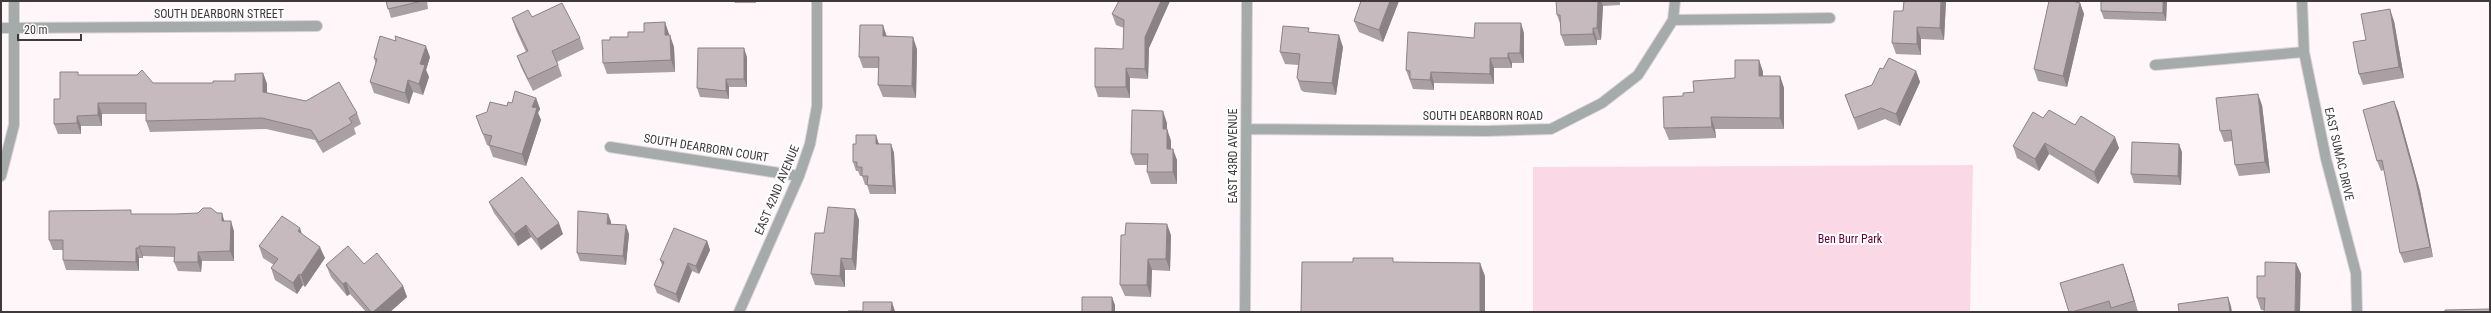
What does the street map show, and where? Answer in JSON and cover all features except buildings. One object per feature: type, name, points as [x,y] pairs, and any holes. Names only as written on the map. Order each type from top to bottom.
[{"type":"street","points":[[1,176],[14,125],[14,1]]},
{"type":"street","name":"EAST 42ND AVENUE","points":[[739,312],[799,176],[810,144],[817,106],[817,1]]},
{"type":"street","name":"EAST 43RD AVENUE","points":[[1245,312],[1248,1]]},
{"type":"street","points":[[1675,1],[1673,20],[1830,18]]},
{"type":"street","name":"EAST SUMAC DRIVE","points":[[2302,1],[2304,52],[2326,160],[2356,273],[2358,312]]},
{"type":"street","name":"SOUTH DEARBORN ROAD","points":[[1246,129],[1487,131],[1551,129],[1602,103],[1638,75],[1673,20]]},
{"type":"street","name":"SOUTH DEARBORN STREET","points":[[1,28],[317,26]]},
{"type":"street","points":[[2155,65],[2304,52]]},
{"type":"street","name":"SOUTH DEARBORN COURT","points":[[610,147],[799,176]]},
{"type":"green space","name":"Ben Burr Park","points":[[1973,165],[1970,312],[1533,312],[1533,167]]}]
